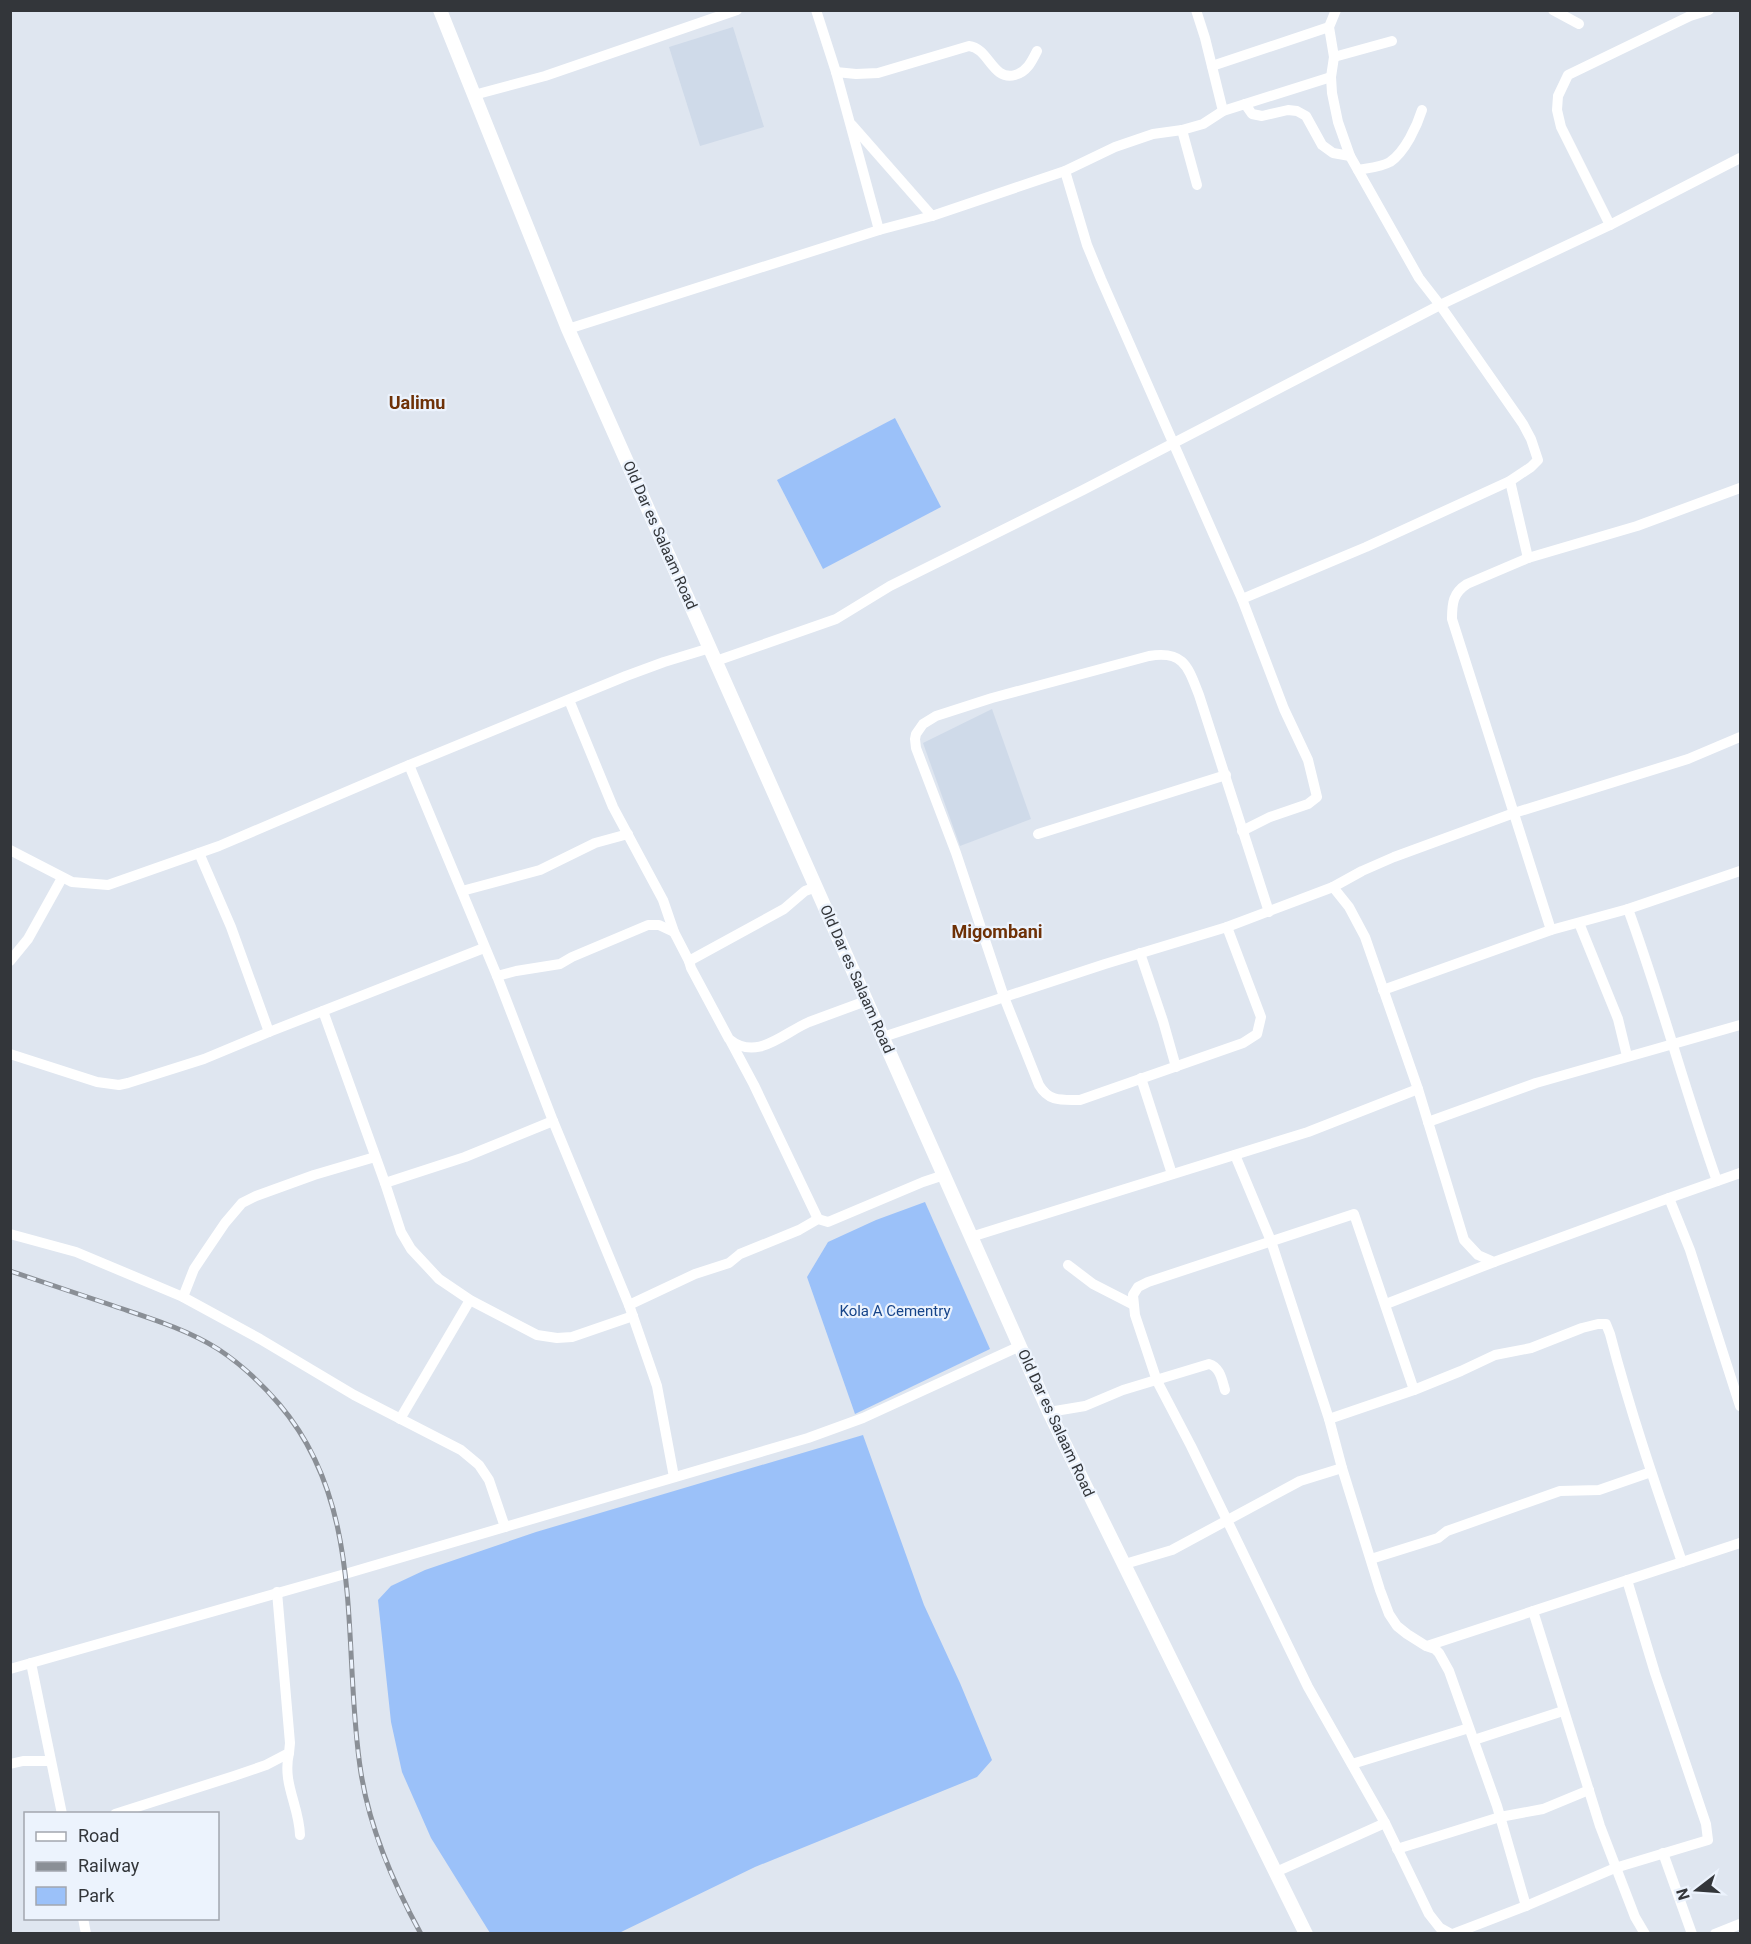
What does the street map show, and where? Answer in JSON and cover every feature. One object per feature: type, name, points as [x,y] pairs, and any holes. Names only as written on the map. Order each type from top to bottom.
[{"type":"main road","name":"Old Dar es Salaam Road","points":[[440,10],[568,328],[1049,1412],[1306,1934]]},
{"type":"street","points":[[474,95],[545,76],[737,10]]},
{"type":"street","points":[[816,10],[836,72],[879,230]]},
{"type":"street","points":[[1196,10],[1202,24],[1222,111]]},
{"type":"street","points":[[1242,599],[1366,547],[1510,481],[1538,460],[1531,439],[1514,410],[1413,268],[1350,156],[1338,122],[1332,93],[1331,77],[1334,57],[1329,27],[1336,10]]},
{"type":"street","points":[[1553,10],[1579,24]]},
{"type":"street","points":[[1610,225],[1561,127],[1557,110],[1558,96],[1568,75],[1690,16],[1709,10]]},
{"type":"street","points":[[1212,66],[1329,27]]},
{"type":"street","points":[[1334,57],[1392,41]]},
{"type":"street","points":[[836,72],[878,73],[969,46],[977,48],[997,71],[1007,76],[1026,70],[1037,51]]},
{"type":"street","points":[[568,328],[879,230],[932,216],[1065,171],[1114,147],[1153,134],[1203,124],[1222,111],[1331,77]]},
{"type":"street","points":[[1245,104],[1252,114],[1262,116],[1288,110],[1297,111],[1306,116],[1322,145],[1333,153],[1350,156]]},
{"type":"street","points":[[1358,170],[1391,161],[1414,133],[1422,110]]},
{"type":"street","points":[[850,123],[932,216]]},
{"type":"street","points":[[1182,130],[1197,185]]},
{"type":"street","points":[[10,850],[62,878],[79,883],[108,885],[219,846],[513,721],[664,662],[713,654],[836,619],[890,585],[1083,490],[1440,305],[1610,225],[1740,158]]},
{"type":"street","points":[[1065,171],[1087,245],[1242,599],[1284,709],[1308,760],[1317,797],[1308,804],[1269,817],[1242,831]]},
{"type":"street","points":[[1510,481],[1528,558]]},
{"type":"street","points":[[1551,930],[1452,620],[1452,604],[1459,589],[1467,584],[1528,558],[1637,526],[1740,488]]},
{"type":"street","points":[[1227,927],[1261,1017],[1257,1034],[1243,1042],[1080,1100],[1057,1100],[1045,1095],[1004,997],[956,854],[916,747],[915,737],[923,724],[936,716],[992,698],[1149,656],[1162,654],[1178,657],[1192,678],[1226,775],[1269,912]]},
{"type":"street","points":[[569,700],[613,807],[663,900],[674,932],[691,968],[753,1086],[818,1220]]},
{"type":"street","points":[[883,1037],[1227,927],[1333,888],[1362,871],[1394,857],[1514,813],[1688,759],[1740,737]]},
{"type":"street","points":[[409,765],[497,976],[631,1311],[659,1393],[674,1477]]},
{"type":"street","points":[[1038,834],[1226,775]]},
{"type":"street","points":[[462,891],[540,870],[596,843],[628,834]]},
{"type":"street","points":[[199,853],[231,927],[269,1032]]},
{"type":"street","points":[[1383,990],[1551,930],[1628,909],[1740,871]]},
{"type":"street","points":[[10,961],[28,939],[62,878]]},
{"type":"street","points":[[689,961],[784,909],[805,891],[816,887]]},
{"type":"street","points":[[1333,888],[1349,907],[1365,937],[1418,1089],[1464,1240],[1478,1255],[1494,1262]]},
{"type":"street","points":[[1628,909],[1650,968],[1698,1127],[1717,1181]]},
{"type":"street","points":[[1579,923],[1618,1019],[1627,1056]]},
{"type":"street","points":[[497,976],[516,970],[560,964],[648,925],[659,925],[674,932]]},
{"type":"street","points":[[10,1054],[78,1077],[119,1085],[144,1080],[196,1062],[484,948]]},
{"type":"street","points":[[1140,953],[1176,1066]]},
{"type":"street","points":[[729,1039],[746,1048],[770,1044],[806,1023],[866,1001]]},
{"type":"street","points":[[323,1011],[401,1232],[411,1248],[439,1279],[470,1300],[537,1335],[557,1338],[593,1331],[695,1274],[729,1263],[740,1254],[818,1220],[828,1222],[944,1175]]},
{"type":"street","points":[[1428,1122],[1536,1083],[1740,1025]]},
{"type":"street","points":[[1141,1078],[1172,1174]]},
{"type":"street","points":[[971,1237],[1308,1132],[1418,1089]]},
{"type":"street","points":[[385,1183],[465,1156],[554,1121]]},
{"type":"street","points":[[1235,1155],[1271,1241],[1389,1614],[1397,1626],[1426,1646],[1435,1649],[1449,1671],[1500,1817],[1526,1906]]},
{"type":"street","points":[[183,1297],[204,1254],[242,1203],[314,1174],[376,1160],[396,1174],[406,1176]]},
{"type":"street","points":[[1386,1304],[1494,1262],[1740,1173]]},
{"type":"street","points":[[1669,1198],[1690,1250],[1740,1406]]},
{"type":"street","points":[[1414,1390],[1354,1214],[1148,1282],[1138,1287],[1133,1295],[1132,1304],[1157,1381],[1308,1686],[1385,1823],[1429,1914],[1440,1928],[1452,1934],[1526,1906],[1615,1868],[1708,1840],[1706,1824],[1654,1673],[1627,1580]]},
{"type":"street","points":[[10,1234],[75,1252],[183,1297],[260,1339],[354,1395],[461,1450],[479,1465],[489,1480],[505,1527]]},
{"type":"street","points":[[1068,1264],[1093,1284],[1132,1304]]},
{"type":"street","points":[[400,1419],[470,1300]]},
{"type":"street","points":[[1329,1419],[1414,1390],[1495,1355],[1531,1348],[1581,1328],[1606,1324],[1651,1472],[1682,1562]]},
{"type":"street","points":[[10,1669],[808,1438],[863,1418],[1020,1346]]},
{"type":"street","points":[[1049,1412],[1085,1406],[1123,1390],[1209,1364],[1214,1365],[1221,1376],[1225,1390]]},
{"type":"street","points":[[1125,1564],[1172,1550],[1300,1481],[1342,1468]]},
{"type":"street","points":[[1371,1559],[1438,1538],[1447,1531],[1560,1491],[1599,1490],[1651,1472]]},
{"type":"street","points":[[1426,1646],[1740,1543]]},
{"type":"street","points":[[277,1593],[290,1743],[287,1762],[288,1784],[300,1827],[300,1835]]},
{"type":"street","points":[[1533,1611],[1563,1711],[1615,1868],[1635,1917],[1645,1934]]},
{"type":"street","points":[[31,1663],[62,1812]]},
{"type":"street","points":[[1474,1740],[1563,1711]]},
{"type":"street","points":[[1352,1764],[1469,1728]]},
{"type":"street","points":[[121,1812],[266,1765],[289,1753]]},
{"type":"street","points":[[10,1764],[23,1761],[50,1761]]},
{"type":"street","points":[[266,1765],[279,1772],[288,1784]]},
{"type":"street","points":[[1397,1849],[1500,1817],[1543,1809],[1589,1790]]},
{"type":"street","points":[[1276,1872],[1385,1823]]},
{"type":"street","points":[[1663,1853],[1692,1934]]},
{"type":"street","points":[[1715,1934],[1740,1924]]},
{"type":"shaded area","points":[[733,27],[764,127],[700,146],[669,47]]},
{"type":"shaded area","points":[[992,709],[1031,819],[960,846],[923,743]]},
{"type":"green space","points":[[895,418],[941,507],[823,569],[777,480]]},
{"type":"green space","name":"Kola A Cementry","points":[[925,1202],[990,1349],[855,1414],[807,1277],[828,1242],[876,1220]]},
{"type":"green space","points":[[863,1435],[924,1605],[992,1760],[977,1777],[755,1867],[619,1933],[490,1933],[431,1838],[402,1772],[391,1722],[378,1600],[391,1586],[425,1570],[536,1532]]},
{"type":"railway","points":[[10,1271],[167,1324],[218,1349],[243,1367],[279,1404],[307,1445],[327,1488],[339,1533],[346,1580],[355,1725],[365,1794],[384,1856],[421,1934]]},
{"type":"district","name":"Ualimu","points":[[417,402]]},
{"type":"district","name":"Migombani","points":[[997,931]]}]
